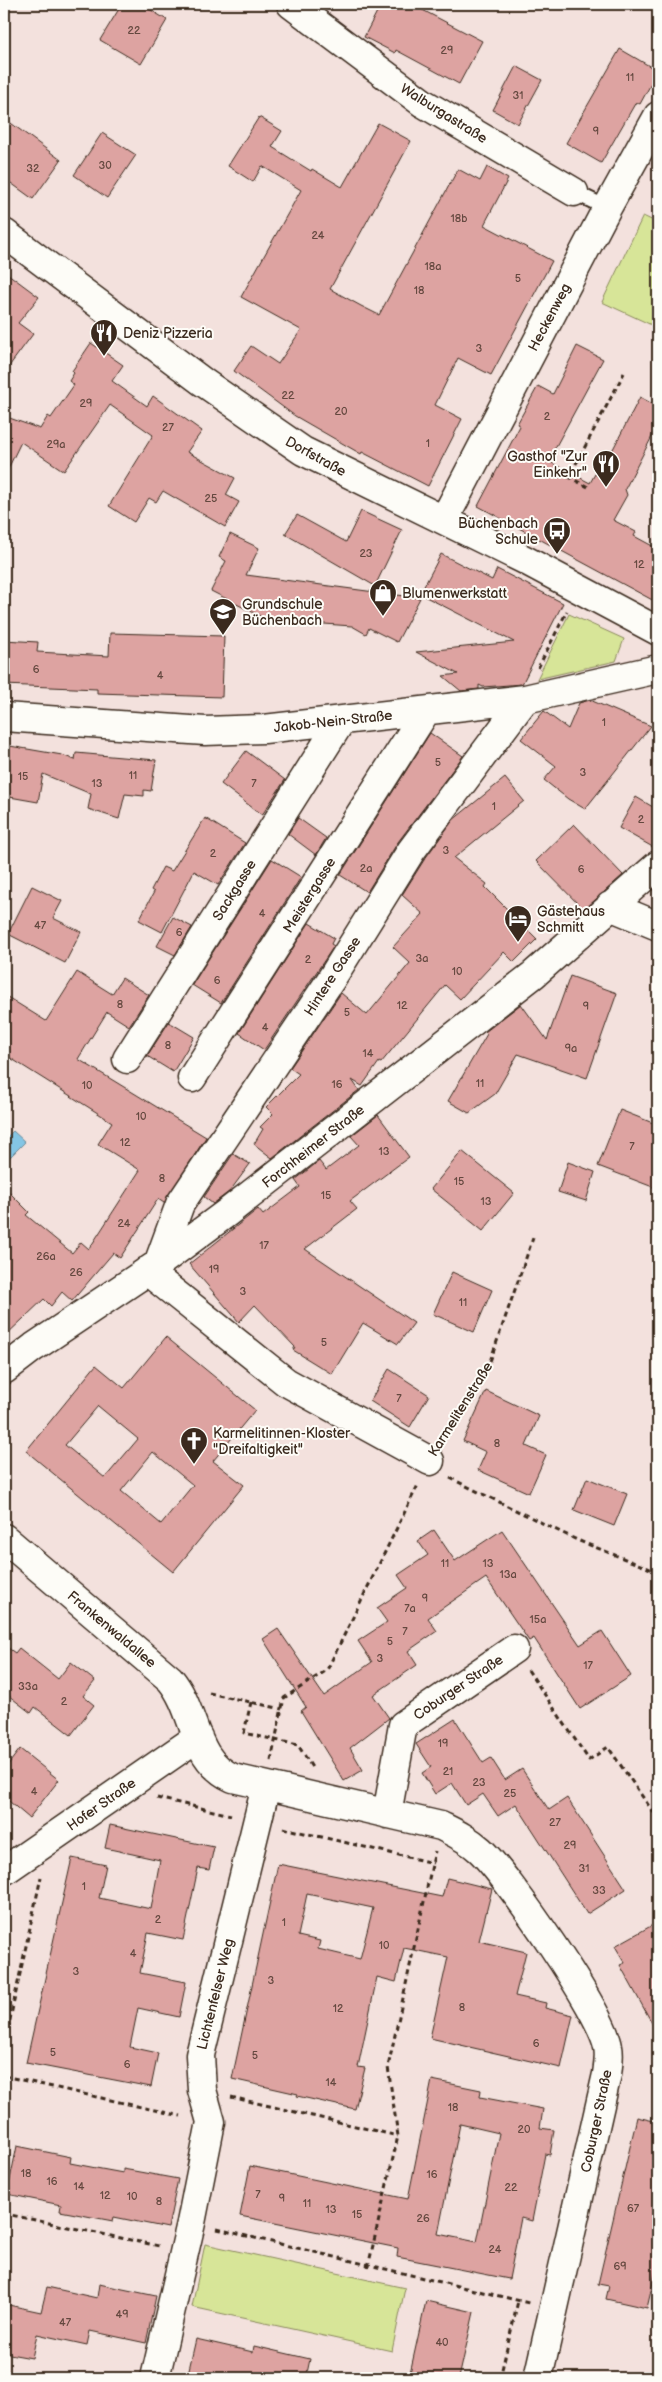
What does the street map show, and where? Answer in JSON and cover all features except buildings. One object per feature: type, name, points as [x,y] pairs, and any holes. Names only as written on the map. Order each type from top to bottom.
[{"type":"street","name":"Walburgastraße","points":[[291,4],[423,103],[574,192]]},
{"type":"street","name":"Heckenweg","points":[[444,520],[607,208],[658,116]]},
{"type":"street","name":"Dorfstraße","points":[[4,233],[202,382],[303,451],[444,520],[658,631]]},
{"type":"street","name":"Jakob-Nein-Straße","points":[[4,717],[205,731],[264,729],[525,700],[658,668]]},
{"type":"street","name":"Hintere Gasse","points":[[153,1268],[180,1204],[330,981],[411,851],[525,700]]},
{"type":"street","name":"Meistergasse","points":[[192,1078],[426,711]]},
{"type":"street","name":"Sackgasse","points":[[127,1059],[341,721]]},
{"type":"street","name":"Forchheimer Straße","points":[[4,1370],[34,1347],[153,1268],[510,993],[658,865]]},
{"type":"street","points":[[610,906],[658,926]]},
{"type":"street","name":"Karmelitenstraße","points":[[153,1268],[286,1382],[428,1464]]},
{"type":"street","name":"Frankenwaldallee","points":[[4,1538],[170,1679],[183,1698],[198,1736]]},
{"type":"street","name":"Coburger Straße","points":[[387,1814],[403,1725],[514,1649]]},
{"type":"street","name":"Coburger Straße","points":[[198,1736],[209,1762],[221,1773],[233,1778],[441,1826],[461,1835],[495,1865],[598,2018],[608,2047],[608,2074],[538,2378]]},
{"type":"street","name":"Hofer Straße","points":[[4,1871],[198,1736]]},
{"type":"street","name":"Lichtenfelser Weg","points":[[155,2378],[191,2223],[210,2122],[202,2090],[200,2055],[266,1786]]},
{"type":"lane","name":"Walburgastraße","points":[[574,192],[607,208]]},
{"type":"path","points":[[588,486],[569,477],[624,373]]},
{"type":"path","points":[[525,700],[532,678],[579,589]]},
{"type":"path","name":"Karmelitenstraße","points":[[428,1464],[488,1367],[534,1235]]},
{"type":"path","points":[[266,1786],[284,1698],[326,1670],[428,1464],[577,1540],[658,1572]]},
{"type":"path","points":[[514,1649],[589,1760],[608,1747],[658,1819]]},
{"type":"path","points":[[207,1692],[282,1709]]},
{"type":"path","points":[[251,1702],[244,1733],[298,1745],[320,1781],[316,1798]]},
{"type":"path","points":[[368,2267],[398,2136],[388,2067],[441,1826]]},
{"type":"path","points":[[4,2047],[41,1881],[36,1849]]},
{"type":"path","points":[[4,2076],[210,2122]]},
{"type":"path","points":[[202,2090],[398,2136]]},
{"type":"path","points":[[4,2217],[11,2215],[184,2252]]},
{"type":"path","points":[[191,2223],[368,2267],[554,2308]]},
{"type":"path","points":[[500,2378],[518,2301]]},
{"type":"path","points":[[4,2375],[18,2378]]},
{"type":"green space","points":[[643,216],[658,223],[658,328],[602,302]]},
{"type":"green space","points":[[569,614],[624,639],[616,661],[537,679]]},
{"type":"green space","points":[[205,2244],[405,2288],[392,2351],[192,2307]]},
{"type":"water","points":[[13,1131],[25,1142],[4,1163],[4,1140]]},
{"type":"place","name":"Deniz Pizzeria","points":[[104,357]]},
{"type":"place","name":"Gasthof \"Zur Einkehr\"","points":[[606,488]]},
{"type":"place","name":"Büchenbach Schule","points":[[557,555]]},
{"type":"place","name":"Blumenwerkstatt","points":[[383,617]]},
{"type":"place","name":"Grundschule Büchenbach","points":[[223,636]]},
{"type":"place","name":"Gästehaus Schmitt","points":[[518,943]]},
{"type":"place","name":"Karmelitinnen-Kloster \"Dreifaltigkeit\"","points":[[194,1465]]}]
